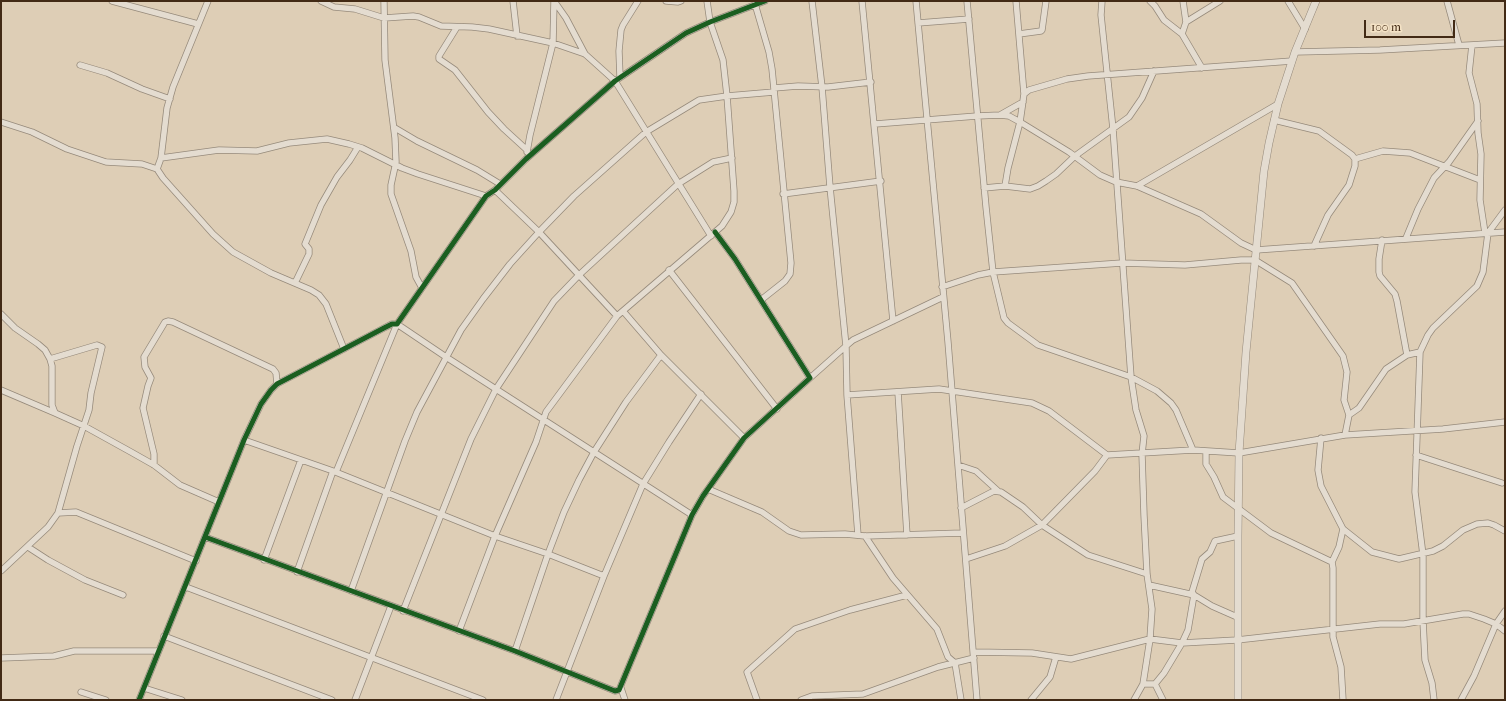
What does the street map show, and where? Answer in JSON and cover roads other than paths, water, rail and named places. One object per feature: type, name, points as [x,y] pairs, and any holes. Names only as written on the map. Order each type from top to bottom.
[{"type":"street","points":[[112,1],[198,24]]},
{"type":"street","points":[[157,169],[161,158],[167,108],[208,1]]},
{"type":"street","points":[[321,1],[334,7],[355,9],[384,18],[413,16],[441,26],[481,28],[553,43],[584,54],[617,79],[646,132],[678,184],[713,234],[735,259],[810,378]]},
{"type":"street","points":[[384,1],[387,77],[395,128],[396,162],[394,164],[391,197],[410,251],[416,278],[422,288]]},
{"type":"street","points":[[513,1],[518,36]]},
{"type":"street","points":[[526,159],[553,43],[554,1]]},
{"type":"street","points":[[554,1],[566,18],[584,54]]},
{"type":"street","points":[[617,79],[621,30],[638,1]]},
{"type":"street","points":[[666,1],[681,1]]},
{"type":"street","points":[[459,631],[495,536],[536,442],[546,412],[617,316],[669,270],[713,234],[727,220],[731,212],[734,202],[728,96],[723,60],[710,22],[707,1]]},
{"type":"street","points":[[297,572],[334,472],[397,324],[486,196],[617,79],[686,33],[765,1]]},
{"type":"street","points":[[812,1],[822,87],[830,187],[846,346],[847,395],[858,535]]},
{"type":"street","points":[[862,1],[881,181],[893,321]]},
{"type":"street","points":[[916,1],[958,465],[977,700]]},
{"type":"street","points":[[967,1],[976,116],[993,272],[1004,318],[1008,324],[1038,345],[1131,377],[1157,391],[1171,403],[1176,410],[1194,450]]},
{"type":"street","points":[[1005,186],[1020,122],[1024,94],[1016,1]]},
{"type":"street","points":[[1019,34],[1042,30],[1046,1]]},
{"type":"street","points":[[1102,1],[1101,15],[1113,129],[1131,377],[1136,410],[1144,436],[1142,454],[1147,574],[1152,609],[1150,639],[1143,684],[1134,700]]},
{"type":"street","points":[[1150,1],[1156,6],[1164,20],[1182,34],[1202,68]]},
{"type":"street","points":[[1182,34],[1186,22],[1183,1]]},
{"type":"street","points":[[1186,22],[1220,1]]},
{"type":"street","points":[[1288,1],[1305,29]]},
{"type":"street","points":[[1238,700],[1237,617],[1240,453],[1246,352],[1264,171],[1278,104],[1295,52],[1316,1]]},
{"type":"street","points":[[1447,1],[1459,45]]},
{"type":"street","points":[[755,4],[770,60],[791,263],[790,274],[784,281],[761,300]]},
{"type":"street","points":[[918,23],[969,19]]},
{"type":"street","points":[[457,27],[439,56],[439,59],[455,70],[488,112],[516,141],[527,150]]},
{"type":"street","points":[[1295,52],[1380,50],[1505,43]]},
{"type":"street","points":[[1434,700],[1432,683],[1425,660],[1423,621],[1423,555],[1415,492],[1420,352],[1433,328],[1477,286],[1484,264],[1486,233],[1480,200],[1481,154],[1478,133],[1477,104],[1469,73],[1472,45]]},
{"type":"street","points":[[1024,94],[1032,89],[1067,79],[1107,74],[1292,61]]},
{"type":"street","points":[[80,65],[107,73],[149,92],[170,99]]},
{"type":"street","points":[[984,188],[1005,186],[1034,188],[1056,174],[1075,156],[1129,117],[1136,108],[1151,81],[1154,71]]},
{"type":"street","points":[[351,591],[408,434],[446,357],[483,299],[510,264],[539,232],[591,180],[646,132],[699,100],[798,86],[822,87],[871,82]]},
{"type":"street","points":[[1000,115],[1023,102]]},
{"type":"street","points":[[1136,186],[1278,104]]},
{"type":"street","points":[[875,124],[976,116],[1009,116],[1075,156],[1096,173],[1116,182],[1136,186],[1201,214],[1241,243],[1256,250],[1505,232]]},
{"type":"street","points":[[1274,120],[1313,128],[1352,155],[1355,159],[1355,166],[1348,185],[1328,214],[1314,246]]},
{"type":"street","points":[[1406,238],[1428,188],[1434,178],[1449,162],[1478,120]]},
{"type":"street","points":[[1,122],[32,132],[67,149],[106,162],[142,164],[157,169],[171,187],[223,244],[233,252],[270,273],[319,295],[326,304],[344,349]]},
{"type":"street","points":[[395,128],[417,141],[477,170],[500,184]]},
{"type":"street","points":[[161,158],[219,150],[257,151],[289,143],[327,139],[358,147],[418,174],[486,196]]},
{"type":"street","points":[[295,283],[309,254],[309,249],[305,244],[321,205],[337,177],[358,147]]},
{"type":"street","points":[[1355,159],[1377,152],[1398,151],[1415,154],[1480,180]]},
{"type":"street","points":[[403,611],[471,439],[496,389],[554,301],[579,274],[678,184],[713,162],[732,158]]},
{"type":"street","points":[[783,194],[881,181]]},
{"type":"street","points":[[494,190],[539,232],[617,316]]},
{"type":"street","points":[[1486,233],[1505,210]]},
{"type":"street","points":[[1382,240],[1379,259],[1379,272],[1380,276],[1394,294],[1397,301],[1407,355]]},
{"type":"street","points":[[942,287],[978,275],[993,272],[1122,263],[1185,265],[1255,260],[1292,283],[1344,356],[1347,372],[1344,400],[1349,415],[1345,435]]},
{"type":"street","points":[[669,270],[777,409]]},
{"type":"street","points":[[205,537],[264,560],[515,651],[615,692],[621,688],[692,515],[708,489],[744,438],[846,346],[862,335],[943,296]]},
{"type":"street","points":[[623,312],[661,355],[744,438]]},
{"type":"street","points":[[1,314],[15,328],[45,350],[50,359],[52,366],[52,405],[55,413]]},
{"type":"street","points":[[154,466],[154,454],[143,408],[151,378],[145,367],[144,358],[165,322],[173,322],[273,369],[276,373],[277,384]]},
{"type":"street","points":[[139,700],[244,440],[266,397],[277,384],[392,324],[397,324],[692,515]]},
{"type":"street","points":[[1,571],[48,527],[58,513],[89,410],[91,393],[102,347],[97,345],[50,359]]},
{"type":"street","points":[[1349,415],[1359,408],[1386,369],[1407,355],[1420,352]]},
{"type":"street","points":[[515,651],[564,512],[594,452],[626,402],[661,355]]},
{"type":"street","points":[[847,395],[929,389],[951,390],[1032,403],[1044,408],[1107,455],[1194,450],[1240,453],[1345,435],[1417,431],[1505,422]]},
{"type":"street","points":[[1,390],[84,426],[154,466],[180,485],[219,502]]},
{"type":"street","points":[[898,392],[907,536]]},
{"type":"street","points":[[556,700],[604,576],[643,484],[668,442],[701,394]]},
{"type":"street","points":[[1321,438],[1318,470],[1320,483],[1343,529],[1372,552],[1399,559],[1411,555],[1423,555],[1443,546],[1463,530],[1477,524],[1488,523],[1505,531]]},
{"type":"street","points":[[244,440],[334,472],[495,536],[548,554],[604,576]]},
{"type":"street","points":[[1206,451],[1206,464],[1223,497],[1271,533],[1332,562]]},
{"type":"street","points":[[966,559],[1005,546],[1042,525],[1095,471],[1107,455]]},
{"type":"street","points":[[1416,456],[1502,483]]},
{"type":"street","points":[[264,560],[301,460]]},
{"type":"street","points":[[958,465],[976,471],[998,491],[1006,494],[1023,507],[1042,525],[1088,555],[1147,574]]},
{"type":"street","points":[[708,489],[762,512],[789,531],[806,536],[845,534],[865,536],[907,536],[963,533]]},
{"type":"street","points":[[961,508],[988,494],[998,491]]},
{"type":"street","points":[[58,513],[76,512],[196,560]]},
{"type":"street","points":[[1343,529],[1339,547],[1332,562],[1334,641],[1341,667],[1343,700]]},
{"type":"street","points":[[865,536],[893,578],[934,624],[948,657],[955,663],[961,700]]},
{"type":"street","points":[[1155,684],[1164,673],[1188,630],[1194,595],[1192,592],[1202,559],[1210,552],[1215,541],[1238,536]]},
{"type":"street","points":[[28,547],[48,560],[85,580],[123,595]]},
{"type":"street","points":[[186,586],[372,656],[483,700]]},
{"type":"street","points":[[1149,586],[1194,595],[1212,606],[1237,617]]},
{"type":"street","points":[[758,700],[747,672],[795,629],[850,610],[907,595]]},
{"type":"street","points":[[355,700],[391,606]]},
{"type":"street","points":[[1461,700],[1474,676],[1496,624],[1505,611]]},
{"type":"street","points":[[801,700],[812,696],[862,694],[974,656],[1032,653],[1071,659],[1150,639],[1182,643],[1237,640],[1380,624],[1404,624],[1463,614],[1476,616],[1496,624],[1505,631]]},
{"type":"street","points":[[164,636],[332,700]]},
{"type":"street","points":[[1,658],[54,656],[74,651],[158,651]]},
{"type":"street","points":[[1031,700],[1050,677],[1056,657]]},
{"type":"street","points":[[1143,684],[1155,684]]},
{"type":"street","points":[[1155,684],[1163,700]]},
{"type":"street","points":[[144,688],[182,700]]},
{"type":"street","points":[[621,688],[626,700]]},
{"type":"street","points":[[81,692],[106,700]]}]
